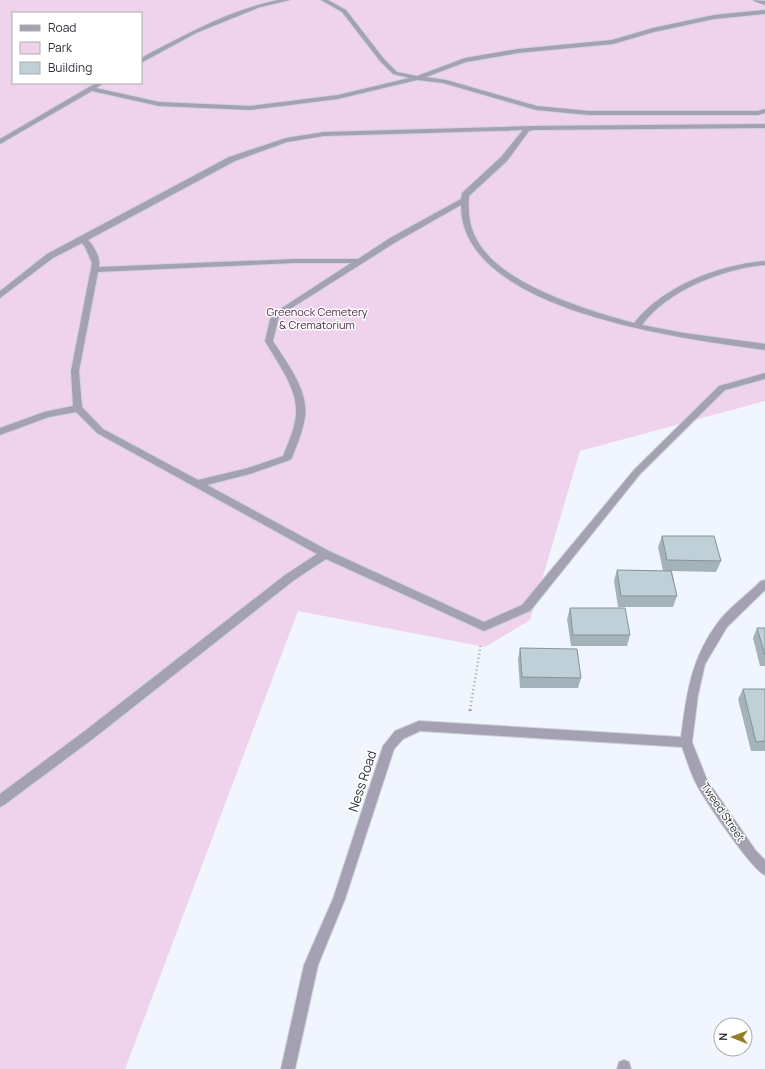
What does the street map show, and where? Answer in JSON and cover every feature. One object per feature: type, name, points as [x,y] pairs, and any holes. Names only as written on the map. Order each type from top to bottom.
[{"type":"street","points":[[142,60],[194,32],[258,6],[287,0]]},
{"type":"street","points":[[324,0],[344,11],[377,54],[394,72],[417,78],[444,81],[529,106],[544,109],[596,113],[750,113],[765,110]]},
{"type":"street","points":[[756,0],[765,3]]},
{"type":"street","points":[[90,90],[159,104],[250,108],[338,97],[417,78],[465,60],[518,51],[613,42],[653,30],[714,17],[765,12]]},
{"type":"street","points":[[0,142],[99,84]]},
{"type":"street","points":[[0,295],[50,256],[232,159],[286,140],[324,134],[532,128],[765,126]]},
{"type":"street","points":[[532,128],[527,130],[504,159],[465,195],[464,200],[468,229],[476,247],[494,265],[513,279],[544,296],[604,317],[636,326],[700,338],[765,347]]},
{"type":"street","points":[[197,484],[250,471],[287,458],[302,412],[296,388],[269,341],[275,315],[361,260],[464,200]]},
{"type":"street","points":[[83,239],[89,246],[96,263],[75,371],[78,408],[100,431],[325,554],[484,627],[526,608],[637,472],[722,388],[765,376]]},
{"type":"street","points":[[94,270],[295,261],[361,260]]},
{"type":"street","points":[[636,326],[647,312],[678,288],[754,264],[765,263]]},
{"type":"street","points":[[0,432],[47,414],[78,408]]},
{"type":"street","points":[[0,801],[90,734],[289,578],[325,554]]},
{"type":"street","name":"Tweed Street","points":[[765,584],[722,624],[700,663],[692,695],[686,742],[702,783],[752,855],[765,869]]},
{"type":"street","name":"Ness Road","points":[[288,1069],[311,965],[339,899],[389,746],[399,735],[419,726],[686,742]]},
{"type":"path","points":[[467,729],[484,627]]},
{"type":"green space","name":"Greenock Cemetery & Crematorium","points":[[0,0],[765,0],[765,401],[580,451],[530,620],[485,647],[298,611],[125,1069],[0,1069]]},
{"type":"building","points":[[662,536],[714,536],[721,561],[667,560]]},
{"type":"building","points":[[617,570],[671,571],[677,596],[621,596]]},
{"type":"building","points":[[570,608],[625,608],[630,635],[573,635]]},
{"type":"building","points":[[757,628],[765,628],[765,655]]},
{"type":"building","points":[[520,648],[577,649],[581,678],[522,677]]},
{"type":"building","points":[[743,689],[765,689],[765,741],[756,742]]}]
